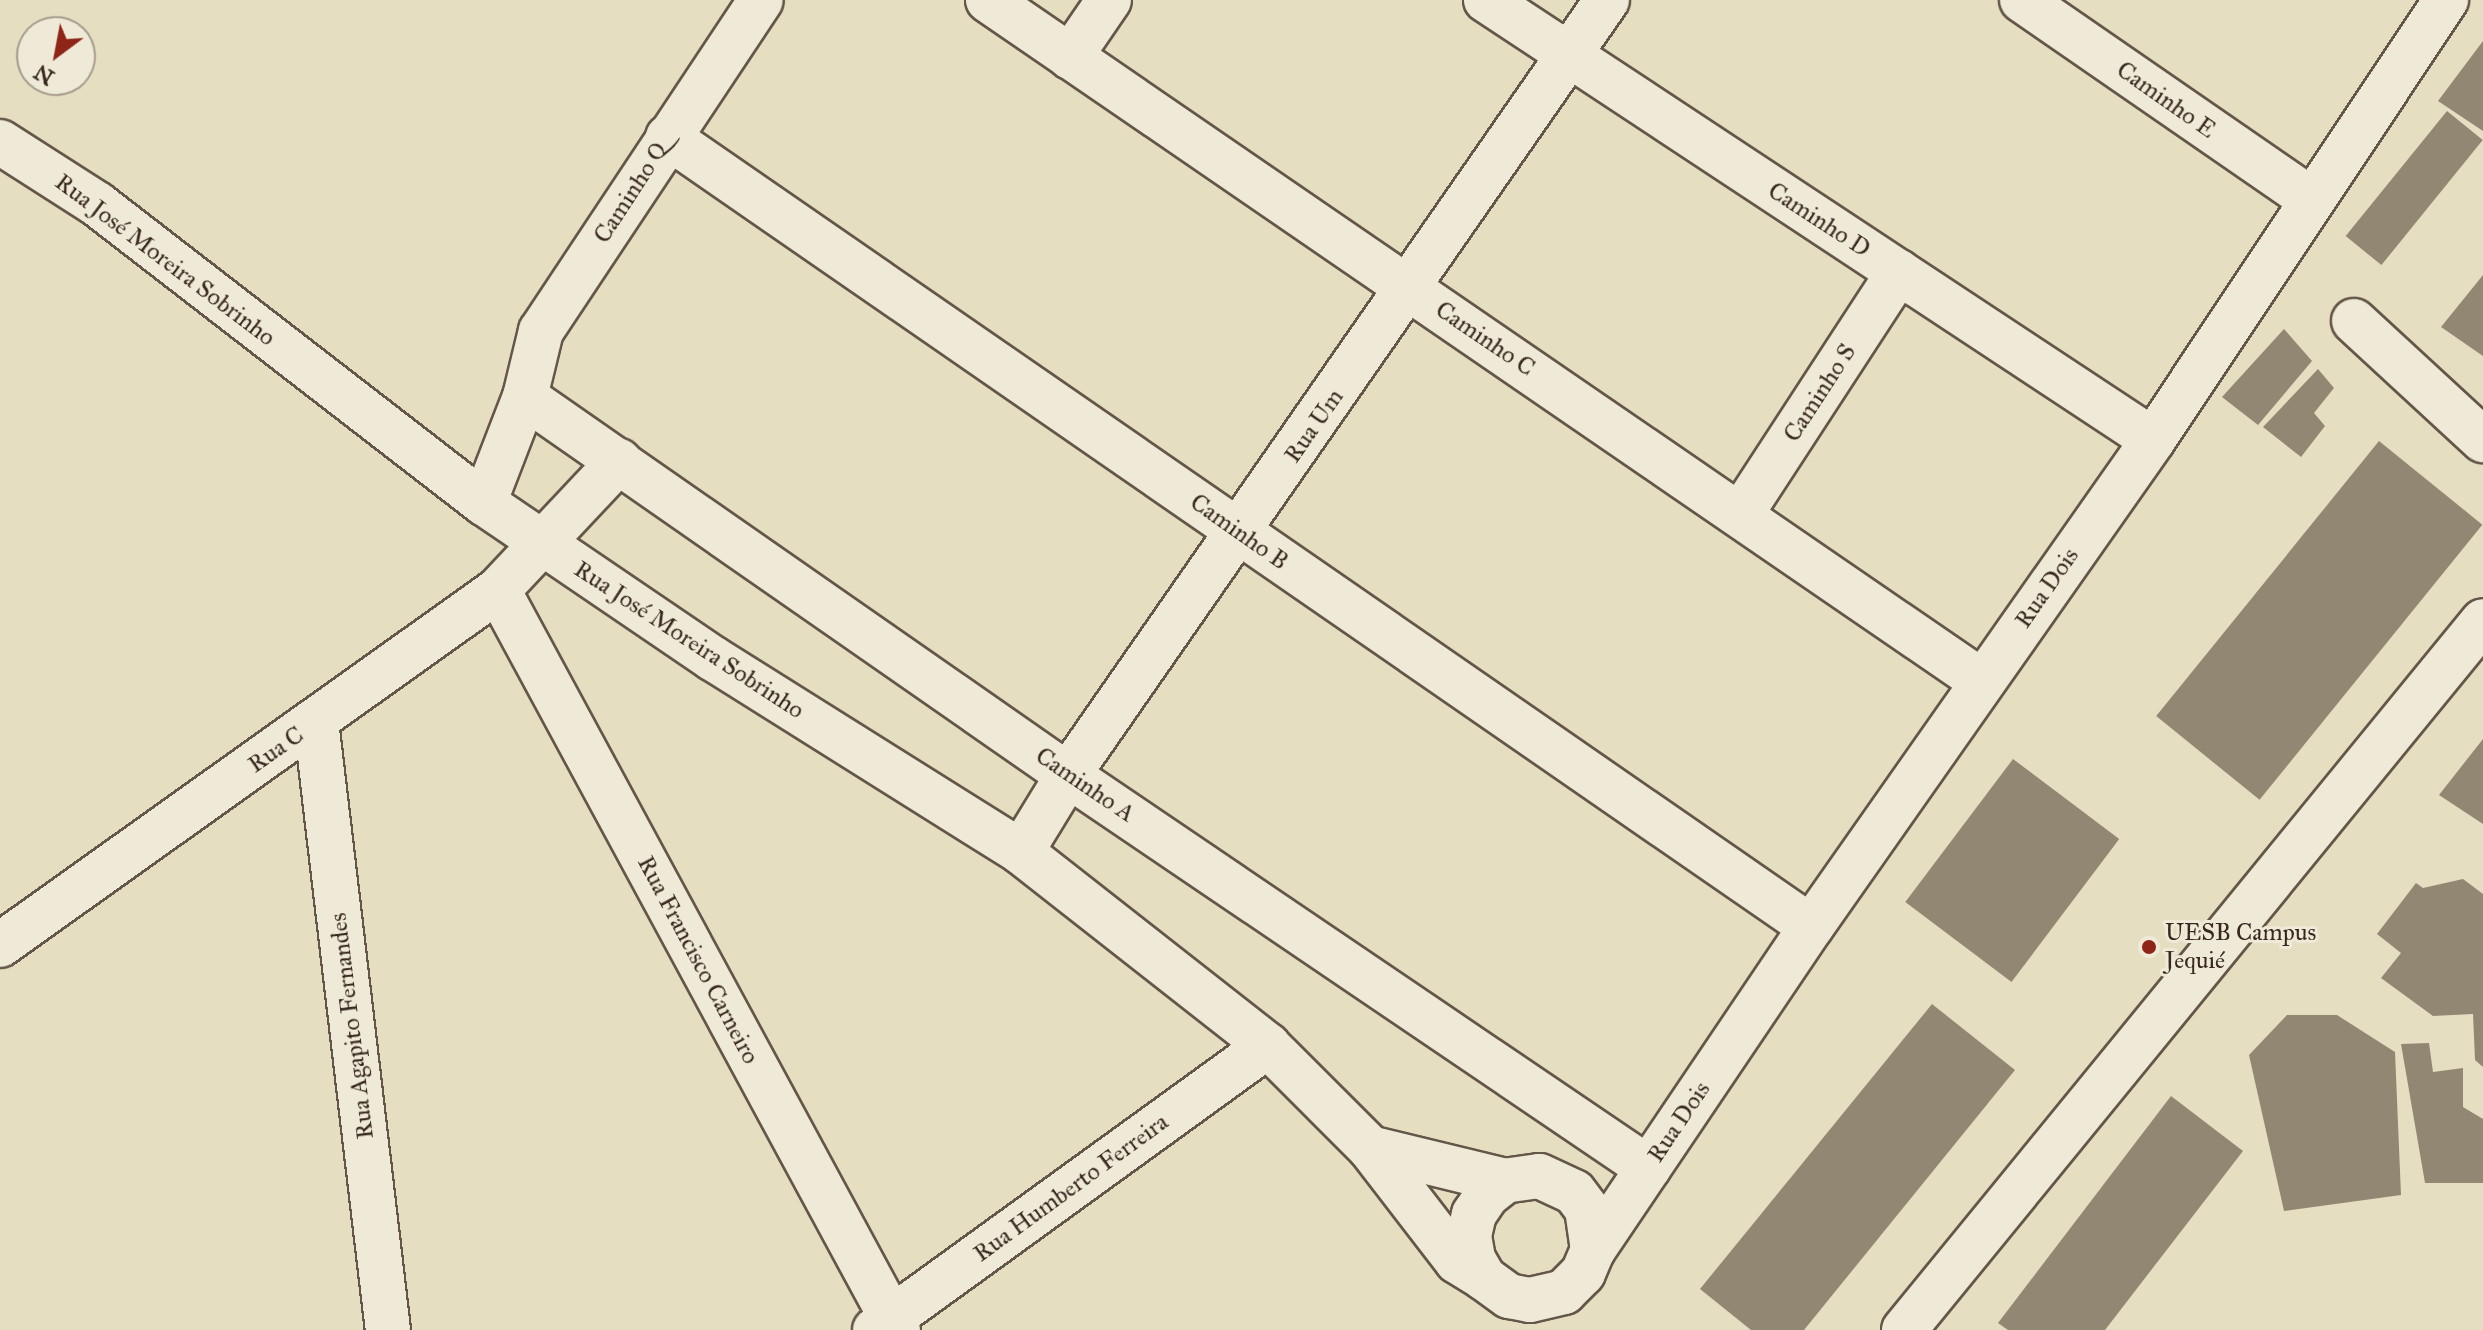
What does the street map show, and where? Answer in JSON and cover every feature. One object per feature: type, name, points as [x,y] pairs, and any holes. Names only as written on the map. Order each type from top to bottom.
[{"type":"street","name":"Caminho Q","points":[[484,503],[525,397],[541,331],[761,0]]},
{"type":"street","name":"Caminho C","points":[[988,0],[1981,681]]},
{"type":"street","points":[[1070,57],[1109,0]]},
{"type":"street","name":"Caminho D","points":[[1486,0],[2153,440]]},
{"type":"street","name":"Rua Um","points":[[1021,852],[1068,775],[1411,289],[1607,0]]},
{"type":"street","name":"Caminho E","points":[[2022,0],[2311,199]]},
{"type":"street","name":"Rua Dois","points":[[1593,1250],[1981,681],[2153,440],[2446,0]]},
{"type":"street","name":"Caminho B","points":[[668,137],[1811,927]]},
{"type":"street","name":"Rua José Moreira Sobrinho","points":[[0,142],[97,204],[484,503],[1021,852],[1268,1046],[1370,1148],[1441,1244],[1487,1281]]},
{"type":"street","name":"Caminho S","points":[[1741,514],[1899,272]]},
{"type":"street","points":[[2354,321],[2483,440]]},
{"type":"street","name":"Caminho A","points":[[525,397],[1068,775],[1646,1171]]},
{"type":"street","name":"Rua C","points":[[0,945],[498,590],[619,461]]},
{"type":"street","name":"Rua Francisco Carneiro","points":[[498,590],[888,1326]]},
{"type":"street","points":[[1904,1330],[2483,621]]},
{"type":"street","name":"Rua Agapito Fernandes","points":[[316,722],[388,1330]]},
{"type":"street","name":"Rua Humberto Ferreira","points":[[888,1326],[1268,1046]]},
{"type":"street","points":[[1370,1148],[1505,1181],[1530,1176],[1556,1181],[1646,1171]]},
{"type":"street","points":[[1505,1181],[1474,1214],[1469,1236],[1473,1259],[1487,1281],[1507,1330]]},
{"type":"street","points":[[1487,1281],[1509,1296],[1530,1300],[1560,1312],[1593,1250],[1587,1209],[1556,1181]]},
{"type":"building","points":[[2483,41],[2483,131],[2438,101]]},
{"type":"building","points":[[2447,111],[2483,140],[2381,265],[2346,236]]},
{"type":"building","points":[[2483,275],[2483,356],[2441,327]]},
{"type":"building","points":[[2284,329],[2312,361],[2258,425],[2222,397]]},
{"type":"building","points":[[2318,369],[2334,388],[2314,413],[2325,426],[2301,457],[2263,427]]},
{"type":"building","points":[[2379,441],[2482,525],[2260,800],[2156,716]]},
{"type":"building","points":[[2483,739],[2483,824],[2439,795]]},
{"type":"building","points":[[2013,759],[2119,839],[2011,982],[1905,902]]},
{"type":"building","points":[[2463,879],[2483,894],[2483,1067],[2475,1060],[2473,1014],[2433,1016],[2381,978],[2401,953],[2377,934],[2416,883],[2423,888]]},
{"type":"building","points":[[1932,1004],[2015,1070],[1804,1330],[1751,1330],[1700,1289]]},
{"type":"building","points":[[2287,1015],[2337,1015],[2395,1052],[2401,1195],[2284,1211],[2249,1055]]},
{"type":"building","points":[[2429,1043],[2433,1072],[2463,1068],[2463,1107],[2483,1119],[2483,1183],[2425,1183],[2401,1044]]},
{"type":"building","points":[[2171,1096],[2243,1151],[2105,1330],[2008,1330],[1998,1323]]},
{"type":"place","name":"UESB Campus Jequié","points":[[2149,947]]}]
